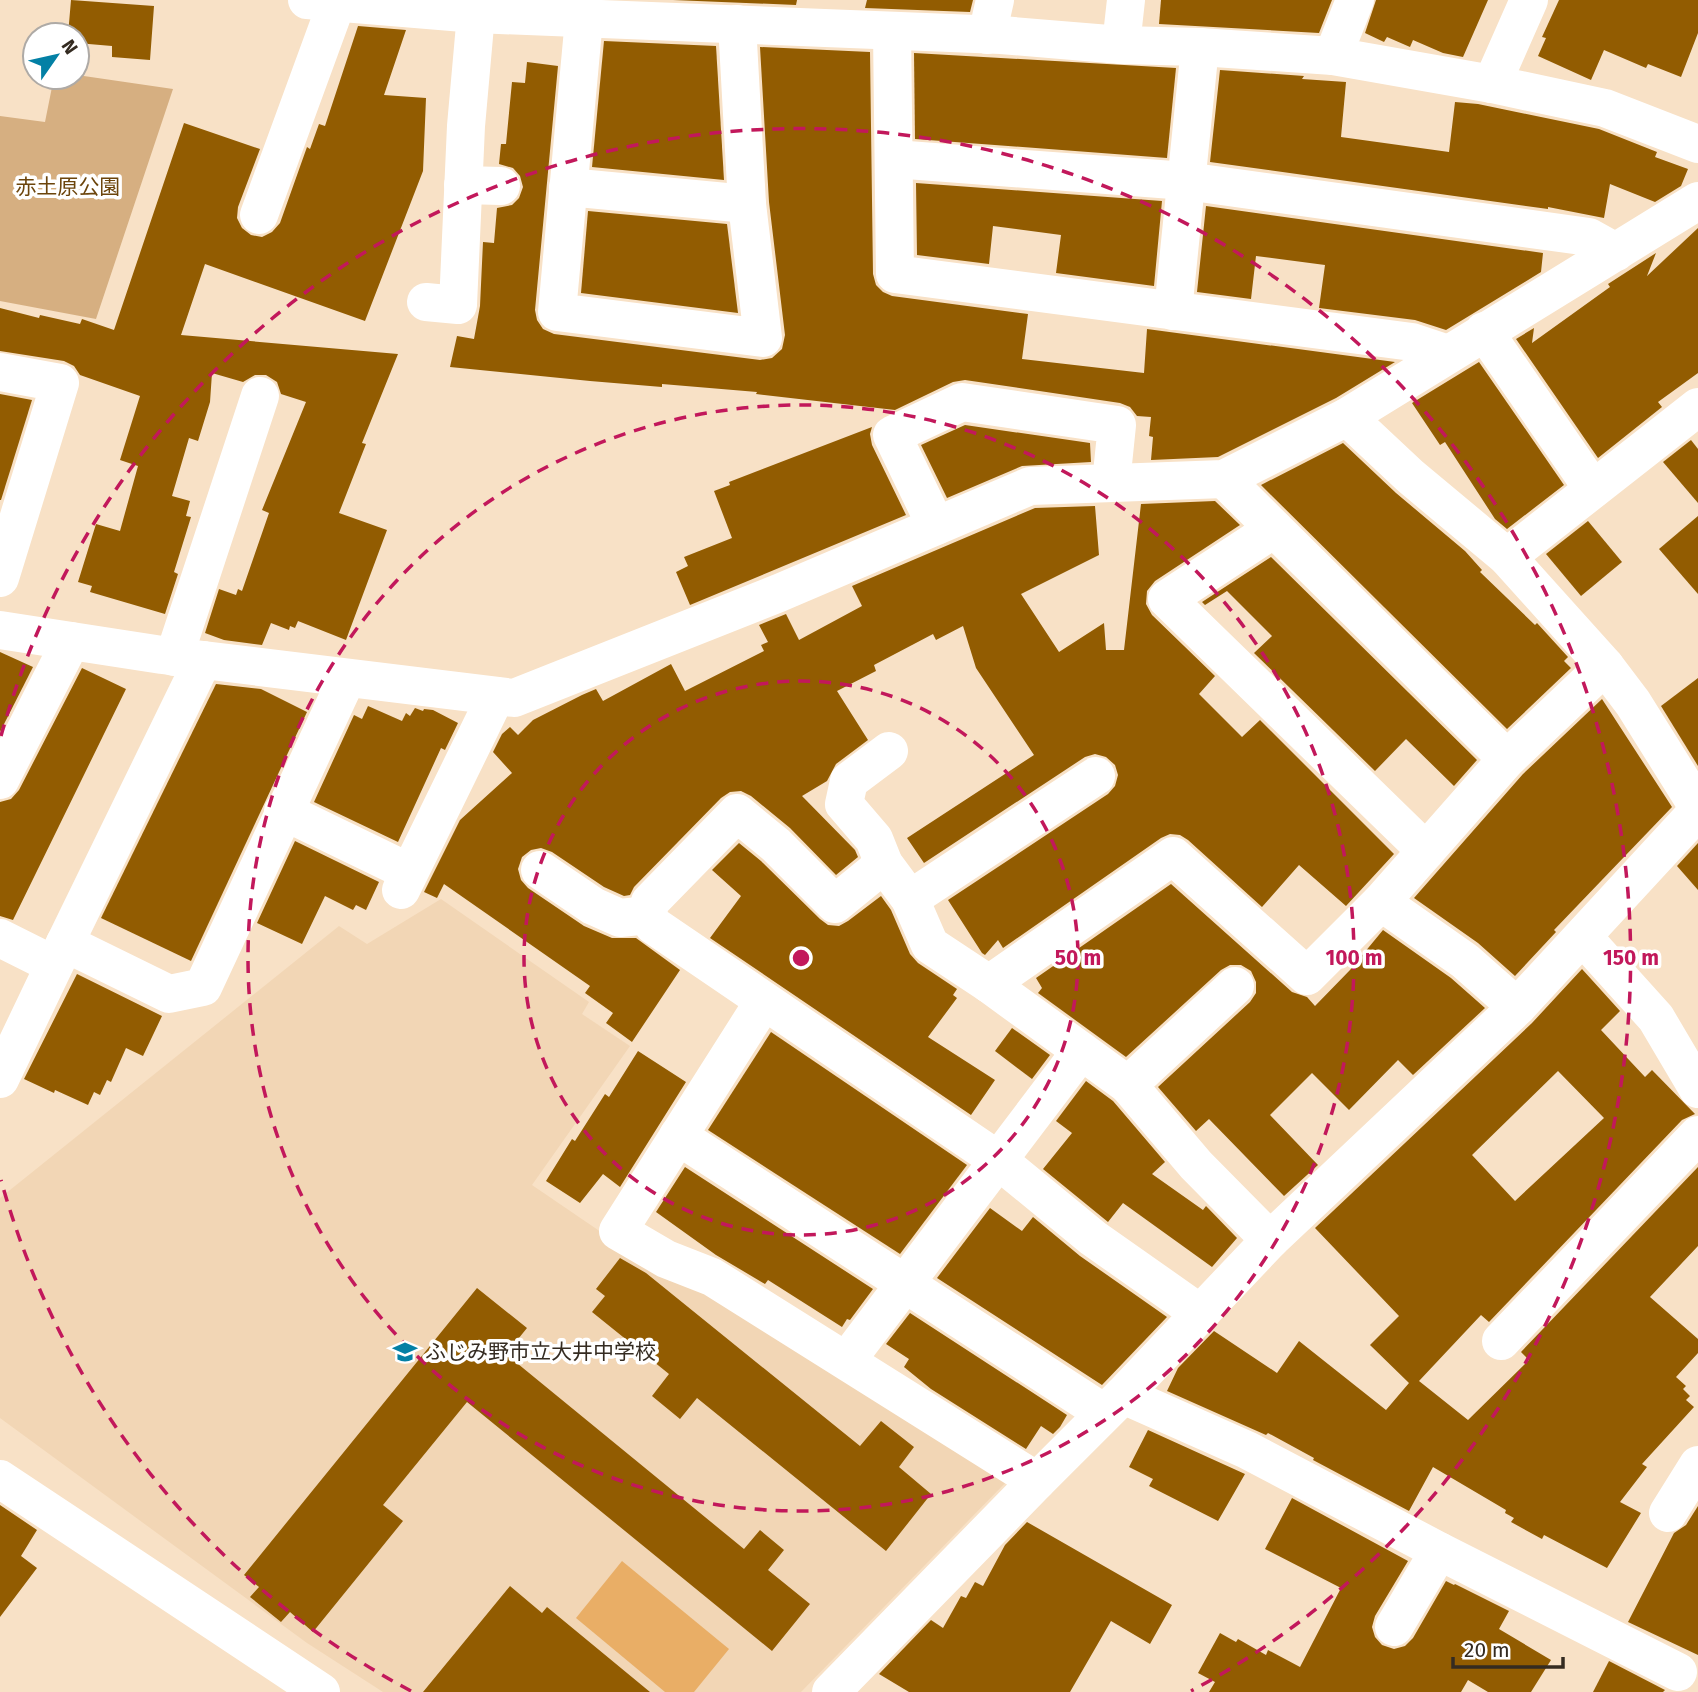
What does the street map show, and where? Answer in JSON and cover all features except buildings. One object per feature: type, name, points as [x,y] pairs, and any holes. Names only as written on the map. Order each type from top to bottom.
[{"type":"street","points":[[1121,45],[1126,0]]},
{"type":"street","points":[[1333,56],[1355,0]]},
{"type":"street","points":[[1492,83],[1529,0]]},
{"type":"street","points":[[259,215],[322,1],[476,14],[528,8],[584,19],[737,24],[811,14],[892,31],[991,17],[1121,45],[1333,56],[1492,83],[1605,108],[1698,144]]},
{"type":"street","points":[[426,302],[458,305],[466,126],[476,14]]},
{"type":"street","points":[[584,19],[557,312],[763,338],[747,204],[737,24]]},
{"type":"street","points":[[892,31],[895,274],[1412,342],[1448,354]]},
{"type":"street","points":[[1173,311],[1200,47]]},
{"type":"street","points":[[894,159],[1186,181],[1589,237],[1616,252]]},
{"type":"street","points":[[463,186],[501,186]]},
{"type":"street","points":[[568,187],[747,204]]},
{"type":"street","points":[[0,630],[188,658],[514,698],[779,593],[1030,486],[1224,479],[1347,417],[1698,201]]},
{"type":"street","points":[[1484,331],[1593,489]]},
{"type":"street","points":[[0,372],[60,383],[0,578]]},
{"type":"street","points":[[0,1079],[60,954],[188,658],[260,396]]},
{"type":"street","points":[[936,526],[892,435],[962,402],[1117,425],[1111,483]]},
{"type":"street","points":[[1507,557],[1698,407]]},
{"type":"street","points":[[841,1689],[1037,1480],[1114,1404],[1270,1240],[1517,1007],[1698,809],[1633,703],[1605,666],[1507,557],[1410,476],[1347,417]]},
{"type":"street","points":[[1224,479],[1507,759]]},
{"type":"street","points":[[1273,528],[1167,599],[1426,850]]},
{"type":"street","points":[[0,780],[71,641]]},
{"type":"street","points":[[989,984],[1173,856],[1307,976],[1381,902],[1507,759],[1605,666]]},
{"type":"street","points":[[0,938],[60,954],[169,994],[203,987],[347,678]]},
{"type":"street","points":[[283,811],[405,881],[495,696]]},
{"type":"street","points":[[889,751],[849,781],[844,804],[874,839],[884,864],[910,899],[930,945],[989,984],[1128,1085],[1196,1165],[1270,1240]]},
{"type":"street","points":[[910,899],[1096,776]]},
{"type":"street","points":[[884,864],[835,904],[776,845],[737,813],[650,902],[648,915],[653,925],[998,1160],[1093,1238],[1201,1314]]},
{"type":"street","points":[[540,870],[593,906],[620,918],[648,915]]},
{"type":"street","points":[[1381,902],[1465,961],[1517,1007]]},
{"type":"street","points":[[1583,937],[1656,1018],[1698,1089]]},
{"type":"street","points":[[1128,1085],[1235,986]]},
{"type":"street","points":[[764,1001],[618,1231],[666,1259],[712,1277],[1037,1480]]},
{"type":"street","points":[[848,1360],[1081,1051]]},
{"type":"street","points":[[1501,1340],[1698,1135]]},
{"type":"street","points":[[678,1136],[904,1285],[1114,1404],[1247,1450],[1678,1672]]},
{"type":"street","points":[[1668,1513],[1698,1465]]},
{"type":"street","points":[[0,1479],[321,1692]]},
{"type":"street","points":[[1394,1627],[1439,1551]]},
{"type":"shaded area","name":"ふじみ野市立大井中学校","points":[[441,899],[589,1002],[582,1014],[630,1046],[532,1185],[598,1230],[633,1261],[664,1266],[1010,1478],[801,1692],[383,1692],[307,1643],[0,1418],[0,1198],[339,926],[367,944]]},
{"type":"shaded area","points":[[622,1561],[729,1649],[694,1692],[665,1692],[576,1618]]},
{"type":"green space","name":"赤土原公園","points":[[91,77],[173,89],[96,319],[0,301],[0,116],[45,122],[51,91],[91,91]]},
{"type":"place","name":"ふじみ野市立大井中学校","points":[[405,1352]]}]
